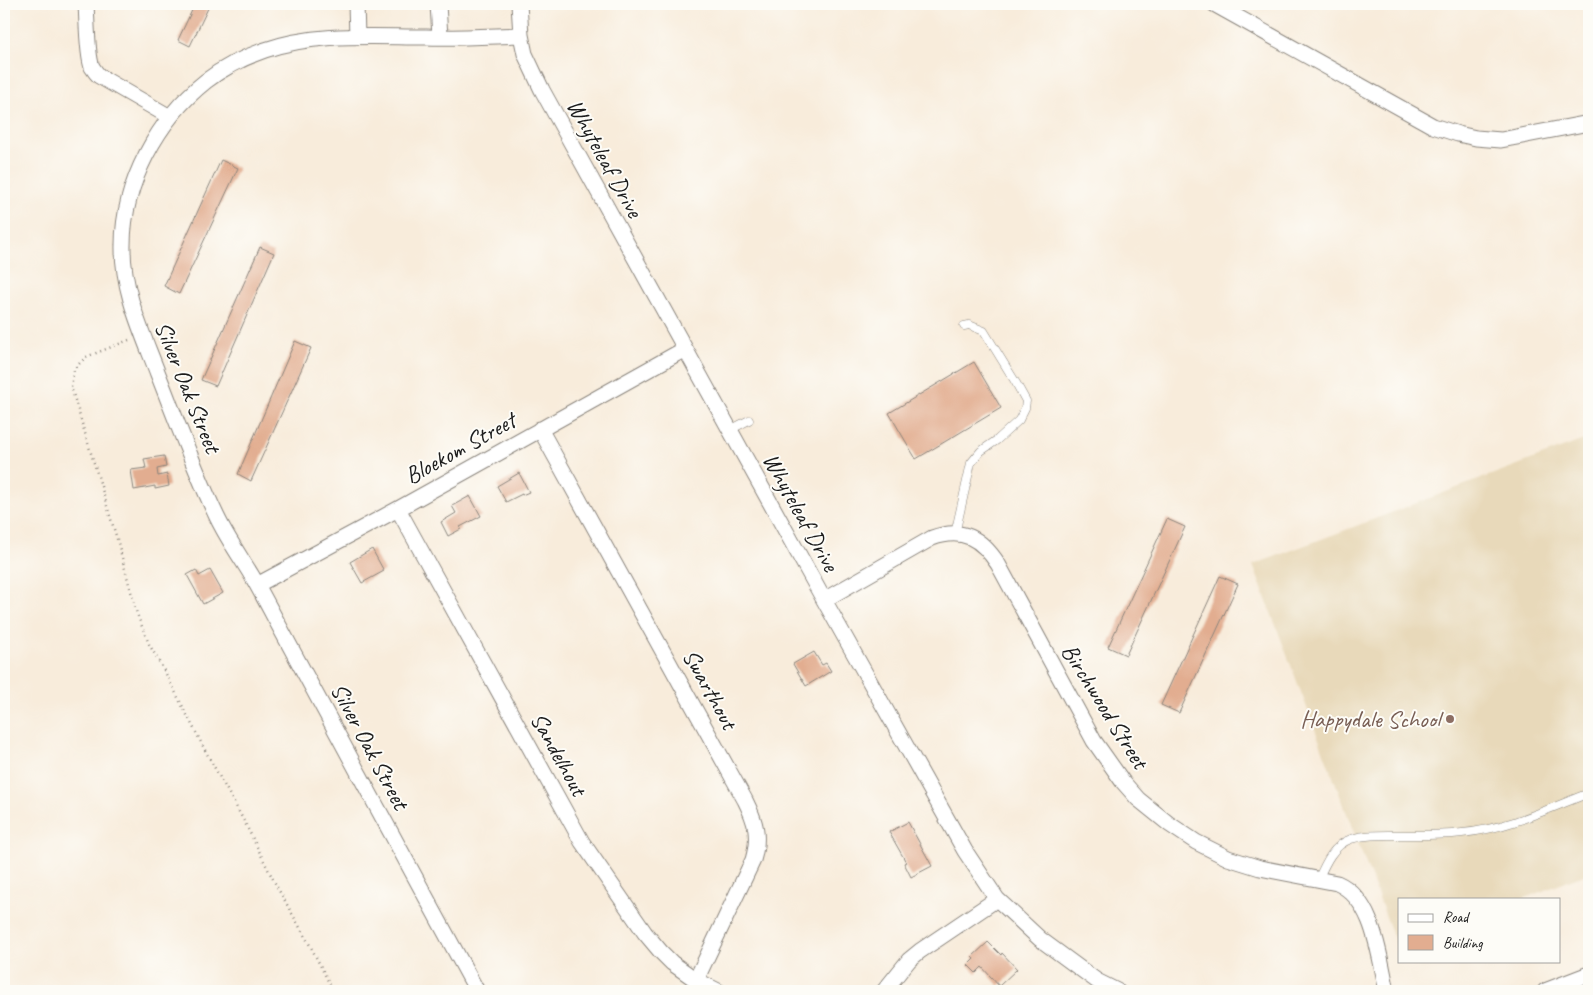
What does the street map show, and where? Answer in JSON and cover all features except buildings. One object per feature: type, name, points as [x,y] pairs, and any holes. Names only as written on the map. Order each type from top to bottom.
[{"type":"street","points":[[86,4],[91,65],[95,71],[104,79],[170,117]]},
{"type":"street","points":[[356,4],[357,36]]},
{"type":"street","points":[[438,4],[440,37]]},
{"type":"street","name":"Whyteleaf Drive","points":[[519,4],[521,35],[525,54],[542,90],[965,851],[997,899],[1040,939],[1097,981],[1117,991]]},
{"type":"street","points":[[1214,4],[1433,126],[1458,134],[1501,140],[1589,123]]},
{"type":"street","name":"Silver Oak Street","points":[[477,991],[257,585],[218,518],[176,420],[135,314],[126,280],[123,245],[125,218],[137,172],[155,139],[170,117],[198,88],[209,78],[234,64],[265,50],[313,38],[521,35]]},
{"type":"street","name":"Bloekom Street","points":[[257,585],[398,509],[685,349]]},
{"type":"street","name":"Swarthout","points":[[540,429],[754,818],[756,841],[753,860],[696,980]]},
{"type":"street","name":"Sandelhout","points":[[398,509],[582,842],[645,932],[672,963],[696,980],[718,991]]},
{"type":"street","name":"Birchwood Street","points":[[824,600],[932,538],[944,534],[955,534],[966,535],[978,540],[990,552],[1094,740],[1118,775],[1138,799],[1158,816],[1196,842],[1228,858],[1260,868],[1345,886],[1358,900],[1372,927],[1387,991]]},
{"type":"street","points":[[884,991],[904,966],[920,951],[997,899]]},
{"type":"street","points":[[1545,991],[1589,974]]},
{"type":"lane","points":[[955,534],[971,462],[981,451],[997,440],[1019,420],[1026,401],[984,332],[969,325],[964,326]]},
{"type":"lane","points":[[730,430],[749,420]]},
{"type":"lane","points":[[1318,880],[1333,852],[1349,840],[1365,836],[1461,834],[1505,825],[1589,793]]},
{"type":"path","points":[[143,335],[86,357],[74,369],[71,387],[84,433],[117,539],[137,614],[149,644],[333,991]]},
{"type":"shaded area","name":"Happydale School","points":[[1589,438],[1589,873],[1525,898],[1398,898],[1397,946],[1253,565]]},
{"type":"place","name":"Happydale School","points":[[1450,719]]}]
